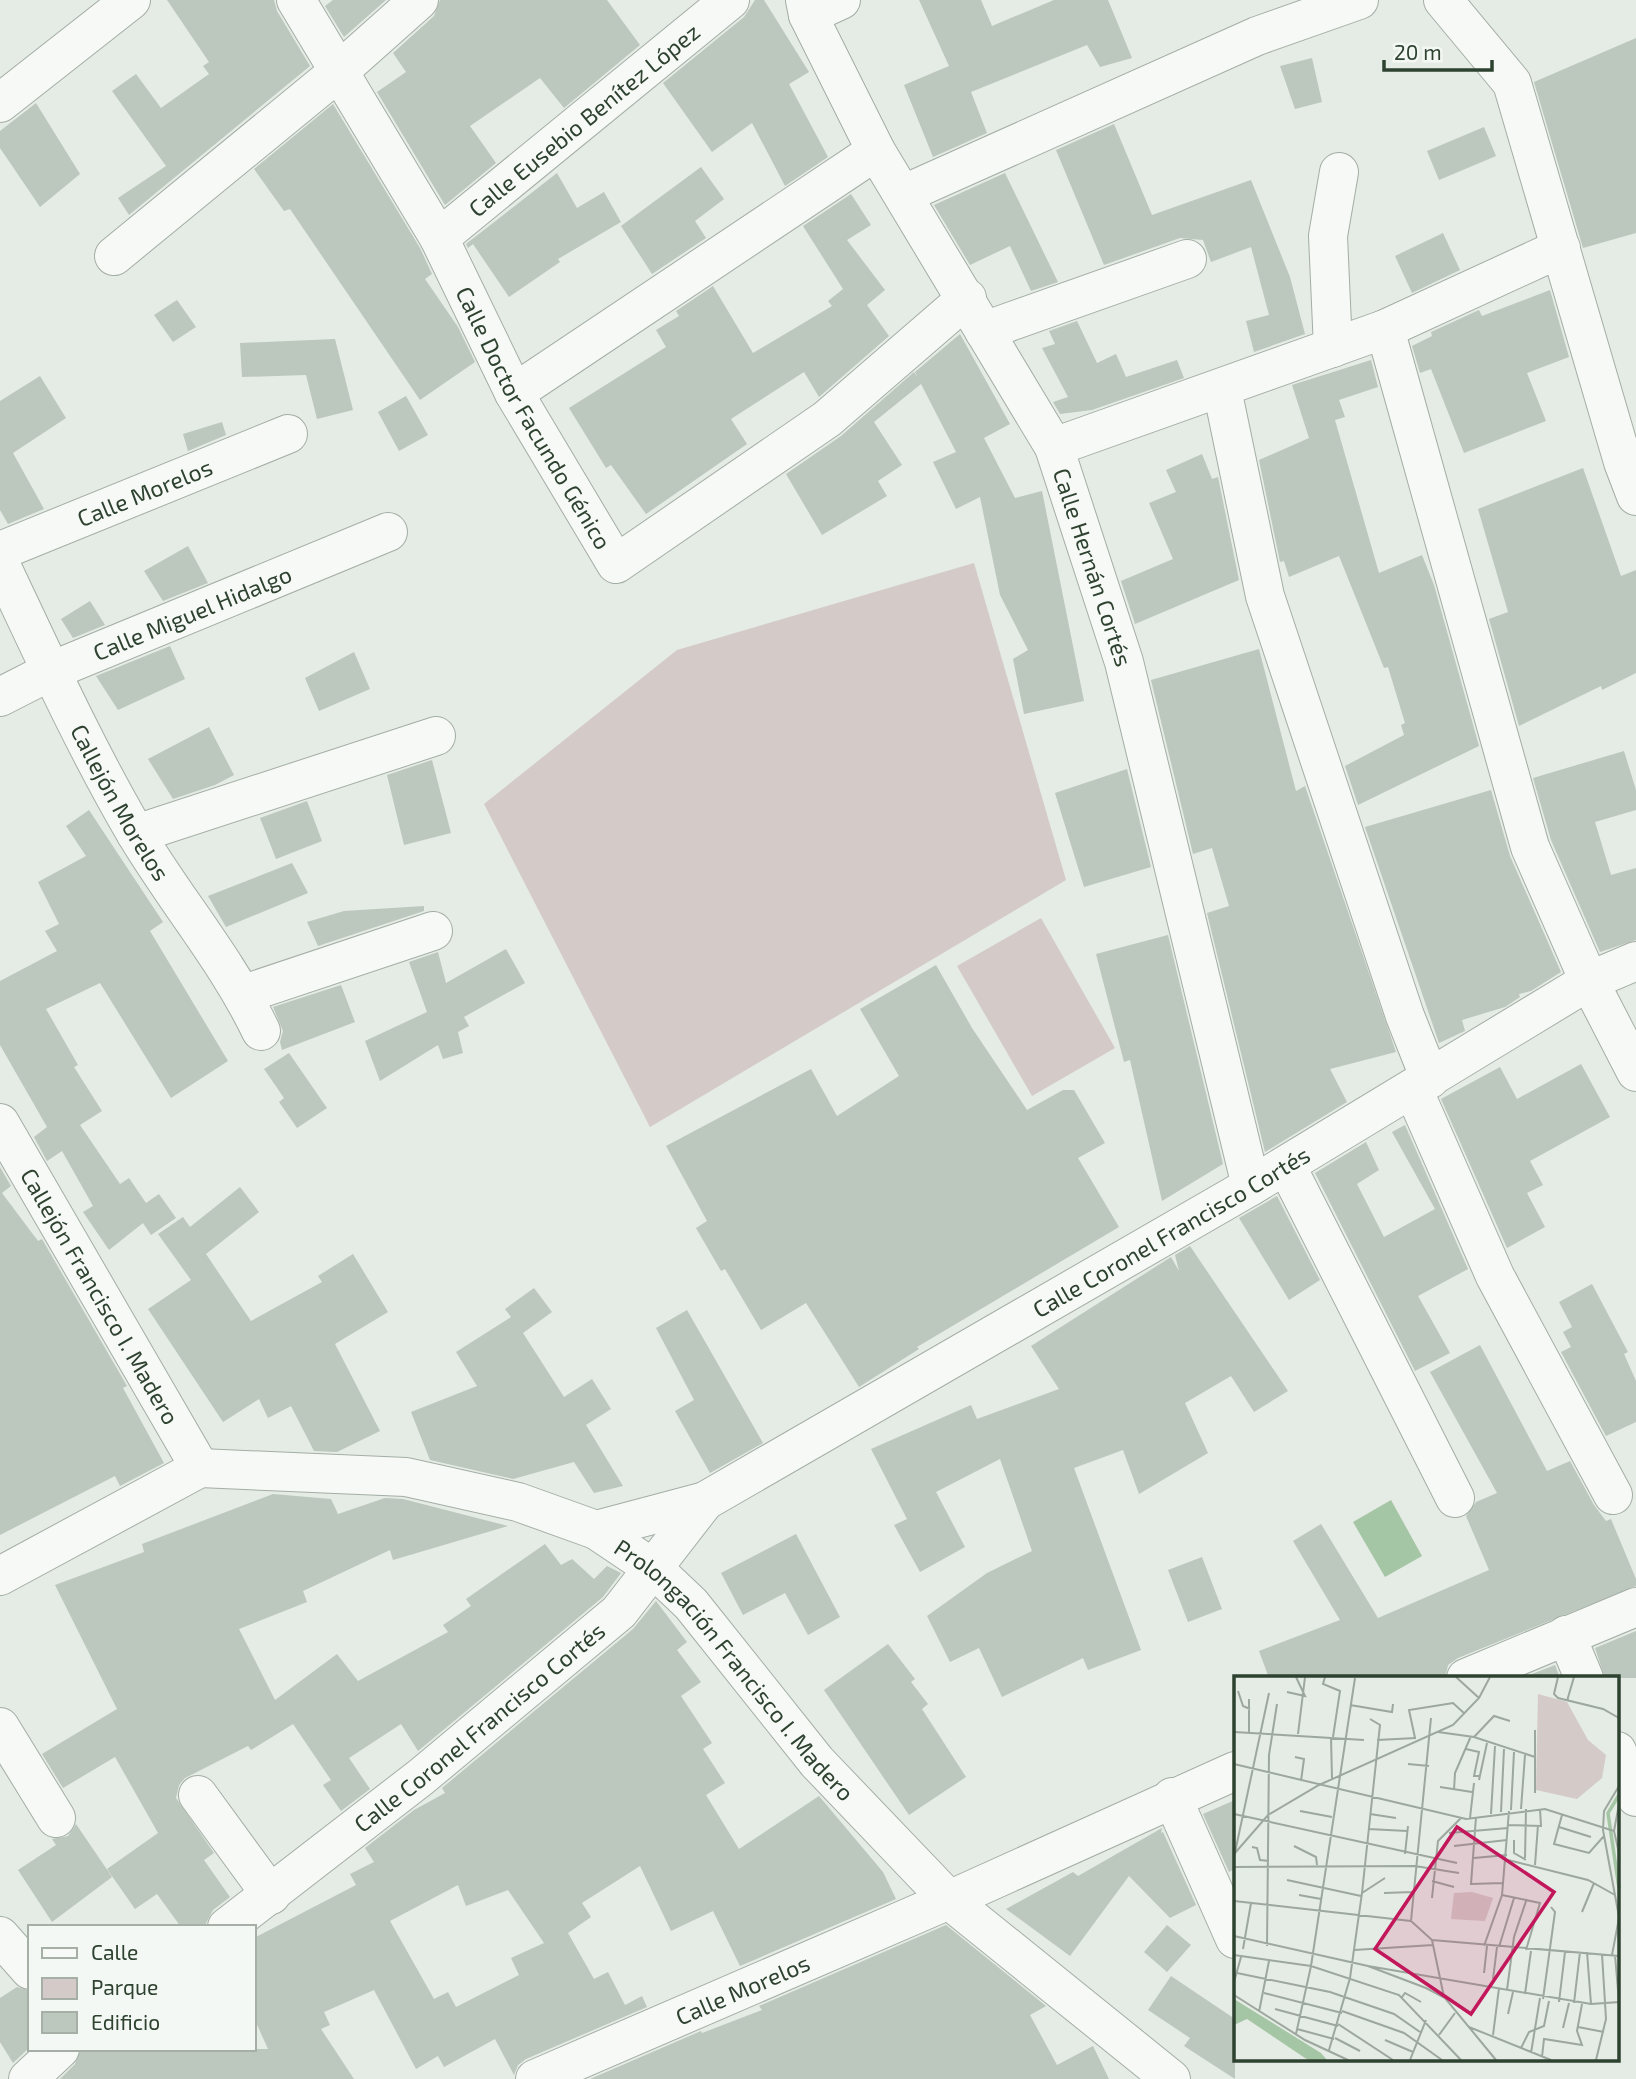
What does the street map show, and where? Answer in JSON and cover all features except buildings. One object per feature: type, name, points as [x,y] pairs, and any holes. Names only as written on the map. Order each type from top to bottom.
[{"type":"street","points":[[0,103],[131,0]]},
{"type":"street","name":"Calle Doctor Facundo Génico","points":[[296,0],[337,73],[439,238],[514,393],[616,564],[975,315]]},
{"type":"street","points":[[114,256],[337,73],[419,0]]},
{"type":"street","name":"Calle Eusebio Benítez López","points":[[439,238],[730,0]]},
{"type":"street","points":[[904,194],[1256,36],[1359,0]]},
{"type":"street","points":[[1443,0],[1512,83],[1623,462],[1636,496]]},
{"type":"street","name":"Calle Hernán Cortés","points":[[818,5],[876,151],[1054,447],[1124,662],[1251,1186]]},
{"type":"street","points":[[514,393],[876,151]]},
{"type":"street","points":[[1333,348],[1328,236],[1339,172]]},
{"type":"street","points":[[1054,447],[1385,329],[1561,248]]},
{"type":"street","points":[[975,315],[1187,259]]},
{"type":"street","points":[[1385,329],[1530,847],[1588,981],[1636,1072]]},
{"type":"street","points":[[1222,388],[1265,596],[1405,1016],[1421,1084],[1496,1276],[1613,1495]]},
{"type":"street","name":"Calle Morelos","points":[[0,551],[288,433]]},
{"type":"street","name":"Calle Miguel Hidalgo","points":[[0,697],[51,671],[388,532]]},
{"type":"street","name":"Callejón Morelos","points":[[0,563],[51,671],[136,834],[244,994],[261,1031]]},
{"type":"street","points":[[136,834],[436,736]]},
{"type":"street","points":[[244,994],[433,931]]},
{"type":"street","name":"Calle Coronel Francisco Cortés","points":[[596,1530],[705,1501],[1251,1186],[1588,981],[1636,961]]},
{"type":"street","name":"Callejón Francisco I. Madero","points":[[0,1123],[200,1468]]},
{"type":"street","points":[[1286,1165],[1455,1499]]},
{"type":"street","points":[[0,1576],[200,1468]]},
{"type":"street","name":"Prolongación Francisco I. Madero","points":[[200,1468],[405,1477],[518,1502],[596,1530],[654,1569],[691,1604],[817,1762],[949,1900],[1171,2079]]},
{"type":"street","name":"Calle Coronel Francisco Cortés","points":[[230,1925],[271,1895],[312,1858],[421,1777],[618,1612],[705,1501]]},
{"type":"street","points":[[1471,1676],[1636,1607]]},
{"type":"street","points":[[1566,1635],[1583,1676]]},
{"type":"street","points":[[0,1727],[57,1818]]},
{"type":"street","points":[[1618,1753],[1636,1797]]},
{"type":"street","name":"Calle Morelos","points":[[536,2079],[949,1900],[1172,1797],[1234,1771]]},
{"type":"street","points":[[198,1795],[271,1895]]},
{"type":"street","points":[[1172,1797],[1234,1937]]},
{"type":"street","points":[[0,1936],[28,1968]]},
{"type":"street","points":[[28,2079],[58,2051]]},
{"type":"green space","points":[[974,563],[1066,880],[650,1127],[484,804],[677,650]]},
{"type":"green space","points":[[1041,918],[1115,1048],[1032,1096],[957,966]]},
{"type":"shaded area","points":[[1391,1500],[1422,1556],[1385,1577],[1353,1522]]}]
